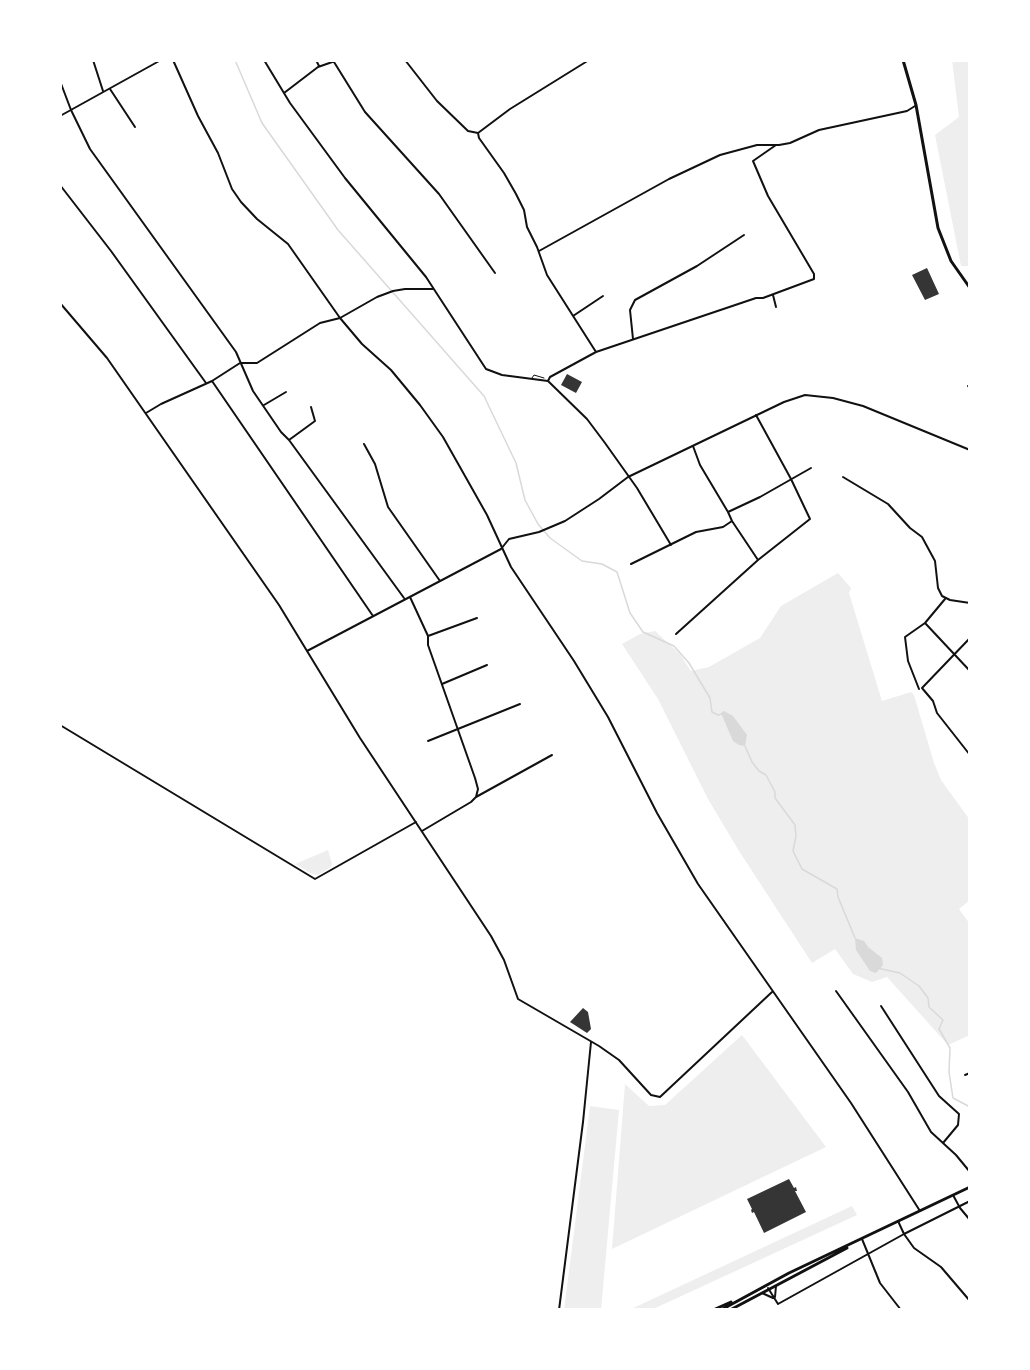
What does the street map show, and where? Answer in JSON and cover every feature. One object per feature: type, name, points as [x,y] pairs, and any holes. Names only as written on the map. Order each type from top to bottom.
[{"type":"main road","points":[[904,60],[916,105],[938,228],[948,256],[956,271],[970,288]]},
{"type":"main road","points":[[713,1310],[970,1187]]},
{"type":"main road","points":[[730,1310],[833,1256],[853,1243]]},
{"type":"main road","points":[[721,1310],[738,1299]]},
{"type":"main road","points":[[735,1310],[741,1304]]},
{"type":"street","points":[[93,60],[103,91]]},
{"type":"street","points":[[60,116],[164,60]]},
{"type":"street","points":[[173,60],[198,116],[218,153],[232,189],[256,219],[288,244],[340,318],[362,344],[391,370],[444,437],[487,515],[501,549],[608,717],[657,813],[698,884],[851,1103],[920,1211]]},
{"type":"street","points":[[264,60],[284,93],[345,178],[434,289],[486,369],[502,375],[548,381],[587,419],[628,477],[671,545]]},
{"type":"street","points":[[316,60],[320,66]]},
{"type":"street","points":[[284,93],[320,66],[338,60]]},
{"type":"street","points":[[405,60],[437,101],[468,131],[478,133],[510,109],[589,60]]},
{"type":"street","points":[[334,62],[365,112],[435,189],[495,273]]},
{"type":"street","points":[[60,81],[70,110],[90,149],[236,352],[253,391],[280,432],[289,440],[404,599]]},
{"type":"street","points":[[110,89],[135,128]]},
{"type":"street","points":[[539,251],[669,179],[720,155],[757,145],[789,143],[819,130],[907,111],[916,105]]},
{"type":"street","points":[[478,133],[483,146],[504,173],[524,210],[526,227],[539,251],[547,275],[596,352]]},
{"type":"street","points":[[548,381],[550,377],[596,352],[756,298],[763,298],[814,279],[814,274],[768,196],[753,161],[776,145]]},
{"type":"street","points":[[60,185],[207,383]]},
{"type":"street","points":[[633,340],[630,310],[635,300],[697,266],[744,235]]},
{"type":"street","points":[[147,413],[161,404],[212,381],[240,363],[256,363],[320,323],[340,318],[377,297],[393,291],[414,288],[434,289]]},
{"type":"street","points":[[773,294],[776,307]]},
{"type":"street","points":[[573,316],[603,296]]},
{"type":"street","points":[[60,303],[107,358],[147,413],[225,530],[279,605],[360,738],[496,945],[518,999],[619,1060],[651,1095],[660,1097],[773,991]]},
{"type":"street","points":[[212,381],[373,617]]},
{"type":"street","points":[[264,405],[286,392]]},
{"type":"street","points":[[307,651],[501,549],[509,539],[539,532],[570,518],[628,477],[693,445],[806,395],[863,406],[970,450]]},
{"type":"street","points":[[289,440],[315,421],[311,407]]},
{"type":"street","points":[[676,633],[758,560],[810,519],[792,479],[756,416]]},
{"type":"street","points":[[364,444],[375,464],[388,507],[440,581]]},
{"type":"street","points":[[693,445],[697,458],[732,520],[758,560]]},
{"type":"street","points":[[728,512],[811,468]]},
{"type":"street","points":[[843,477],[888,504],[910,528],[922,537],[935,561],[938,588],[945,598],[970,603]]},
{"type":"street","points":[[631,564],[696,532],[723,527],[732,520]]},
{"type":"street","points":[[410,597],[428,636],[428,645],[477,785],[476,797]]},
{"type":"street","points":[[945,598],[926,623],[905,637],[908,661],[920,688],[933,701],[937,712],[970,755]]},
{"type":"street","points":[[428,636],[477,618]]},
{"type":"street","points":[[926,623],[970,671]]},
{"type":"street","points":[[920,688],[970,639]]},
{"type":"street","points":[[442,684],[487,664]]},
{"type":"street","points":[[428,741],[520,704]]},
{"type":"street","points":[[60,725],[315,879],[416,822]]},
{"type":"street","points":[[422,831],[552,754]]},
{"type":"street","points":[[836,991],[908,1092],[935,1137],[944,1143],[970,1172]]},
{"type":"street","points":[[880,1006],[940,1098],[959,1112],[958,1125],[944,1143]]},
{"type":"street","points":[[559,1310],[591,1042]]},
{"type":"street","points":[[965,1075],[970,1073]]},
{"type":"street","points":[[953,1195],[970,1220]]},
{"type":"street","points":[[766,1284],[778,1304],[904,1234],[970,1201]]},
{"type":"street","points":[[898,1221],[914,1248],[941,1267],[970,1301]]},
{"type":"street","points":[[862,1239],[880,1282],[902,1310]]},
{"type":"street","points":[[775,1299],[777,1286]]},
{"type":"street","points":[[761,1293],[775,1299]]},
{"type":"shaded area","points":[[952,60],[970,60],[970,266],[961,266],[935,135],[959,117]]},
{"type":"shaded area","points":[[838,573],[851,588],[849,593],[882,701],[911,692],[914,695],[941,780],[970,820],[970,900],[959,909],[970,924],[970,1035],[948,1045],[887,977],[872,982],[853,974],[835,949],[812,963],[708,799],[658,699],[622,644],[640,634],[655,631],[680,654],[691,671],[709,667],[760,638],[781,606]]},
{"type":"shaded area","points":[[724,711],[733,716],[747,735],[745,746],[733,741],[721,713]]},
{"type":"shaded area","points":[[328,850],[331,867],[318,875],[295,864]]},
{"type":"shaded area","points":[[855,938],[864,941],[882,958],[883,965],[876,973],[870,971],[856,950]]},
{"type":"shaded area","points":[[742,1035],[826,1147],[612,1249],[625,1084],[649,1106],[665,1105]]},
{"type":"shaded area","points":[[590,1106],[619,1110],[601,1310],[564,1310]]},
{"type":"shaded area","points":[[852,1206],[857,1215],[651,1310],[629,1310]]},
{"type":"building","points":[[927,268],[939,294],[925,300],[912,275]]},
{"type":"building","points":[[567,374],[582,382],[576,393],[561,385]]},
{"type":"building","points":[[583,1008],[588,1012],[591,1029],[587,1033],[570,1022]]},
{"type":"building","points":[[789,1179],[794,1188],[796,1187],[797,1191],[795,1191],[806,1212],[764,1233],[747,1199]]},
{"type":"waterway","points":[[235,60],[262,123],[338,230],[484,396],[516,463],[525,500],[538,524],[550,538],[582,561],[602,564],[617,572],[630,613],[643,632],[674,646],[689,663],[710,698],[712,712],[722,714]]},
{"type":"waterway","points":[[745,746],[752,762],[759,771],[766,775],[775,792],[775,798],[795,825],[796,836],[793,851],[802,869],[837,889],[838,897],[855,938]]},
{"type":"waterway","points":[[877,968],[900,973],[919,986],[928,998],[929,1007],[943,1020],[939,1029],[950,1048],[949,1072],[953,1098],[970,1107]]}]
